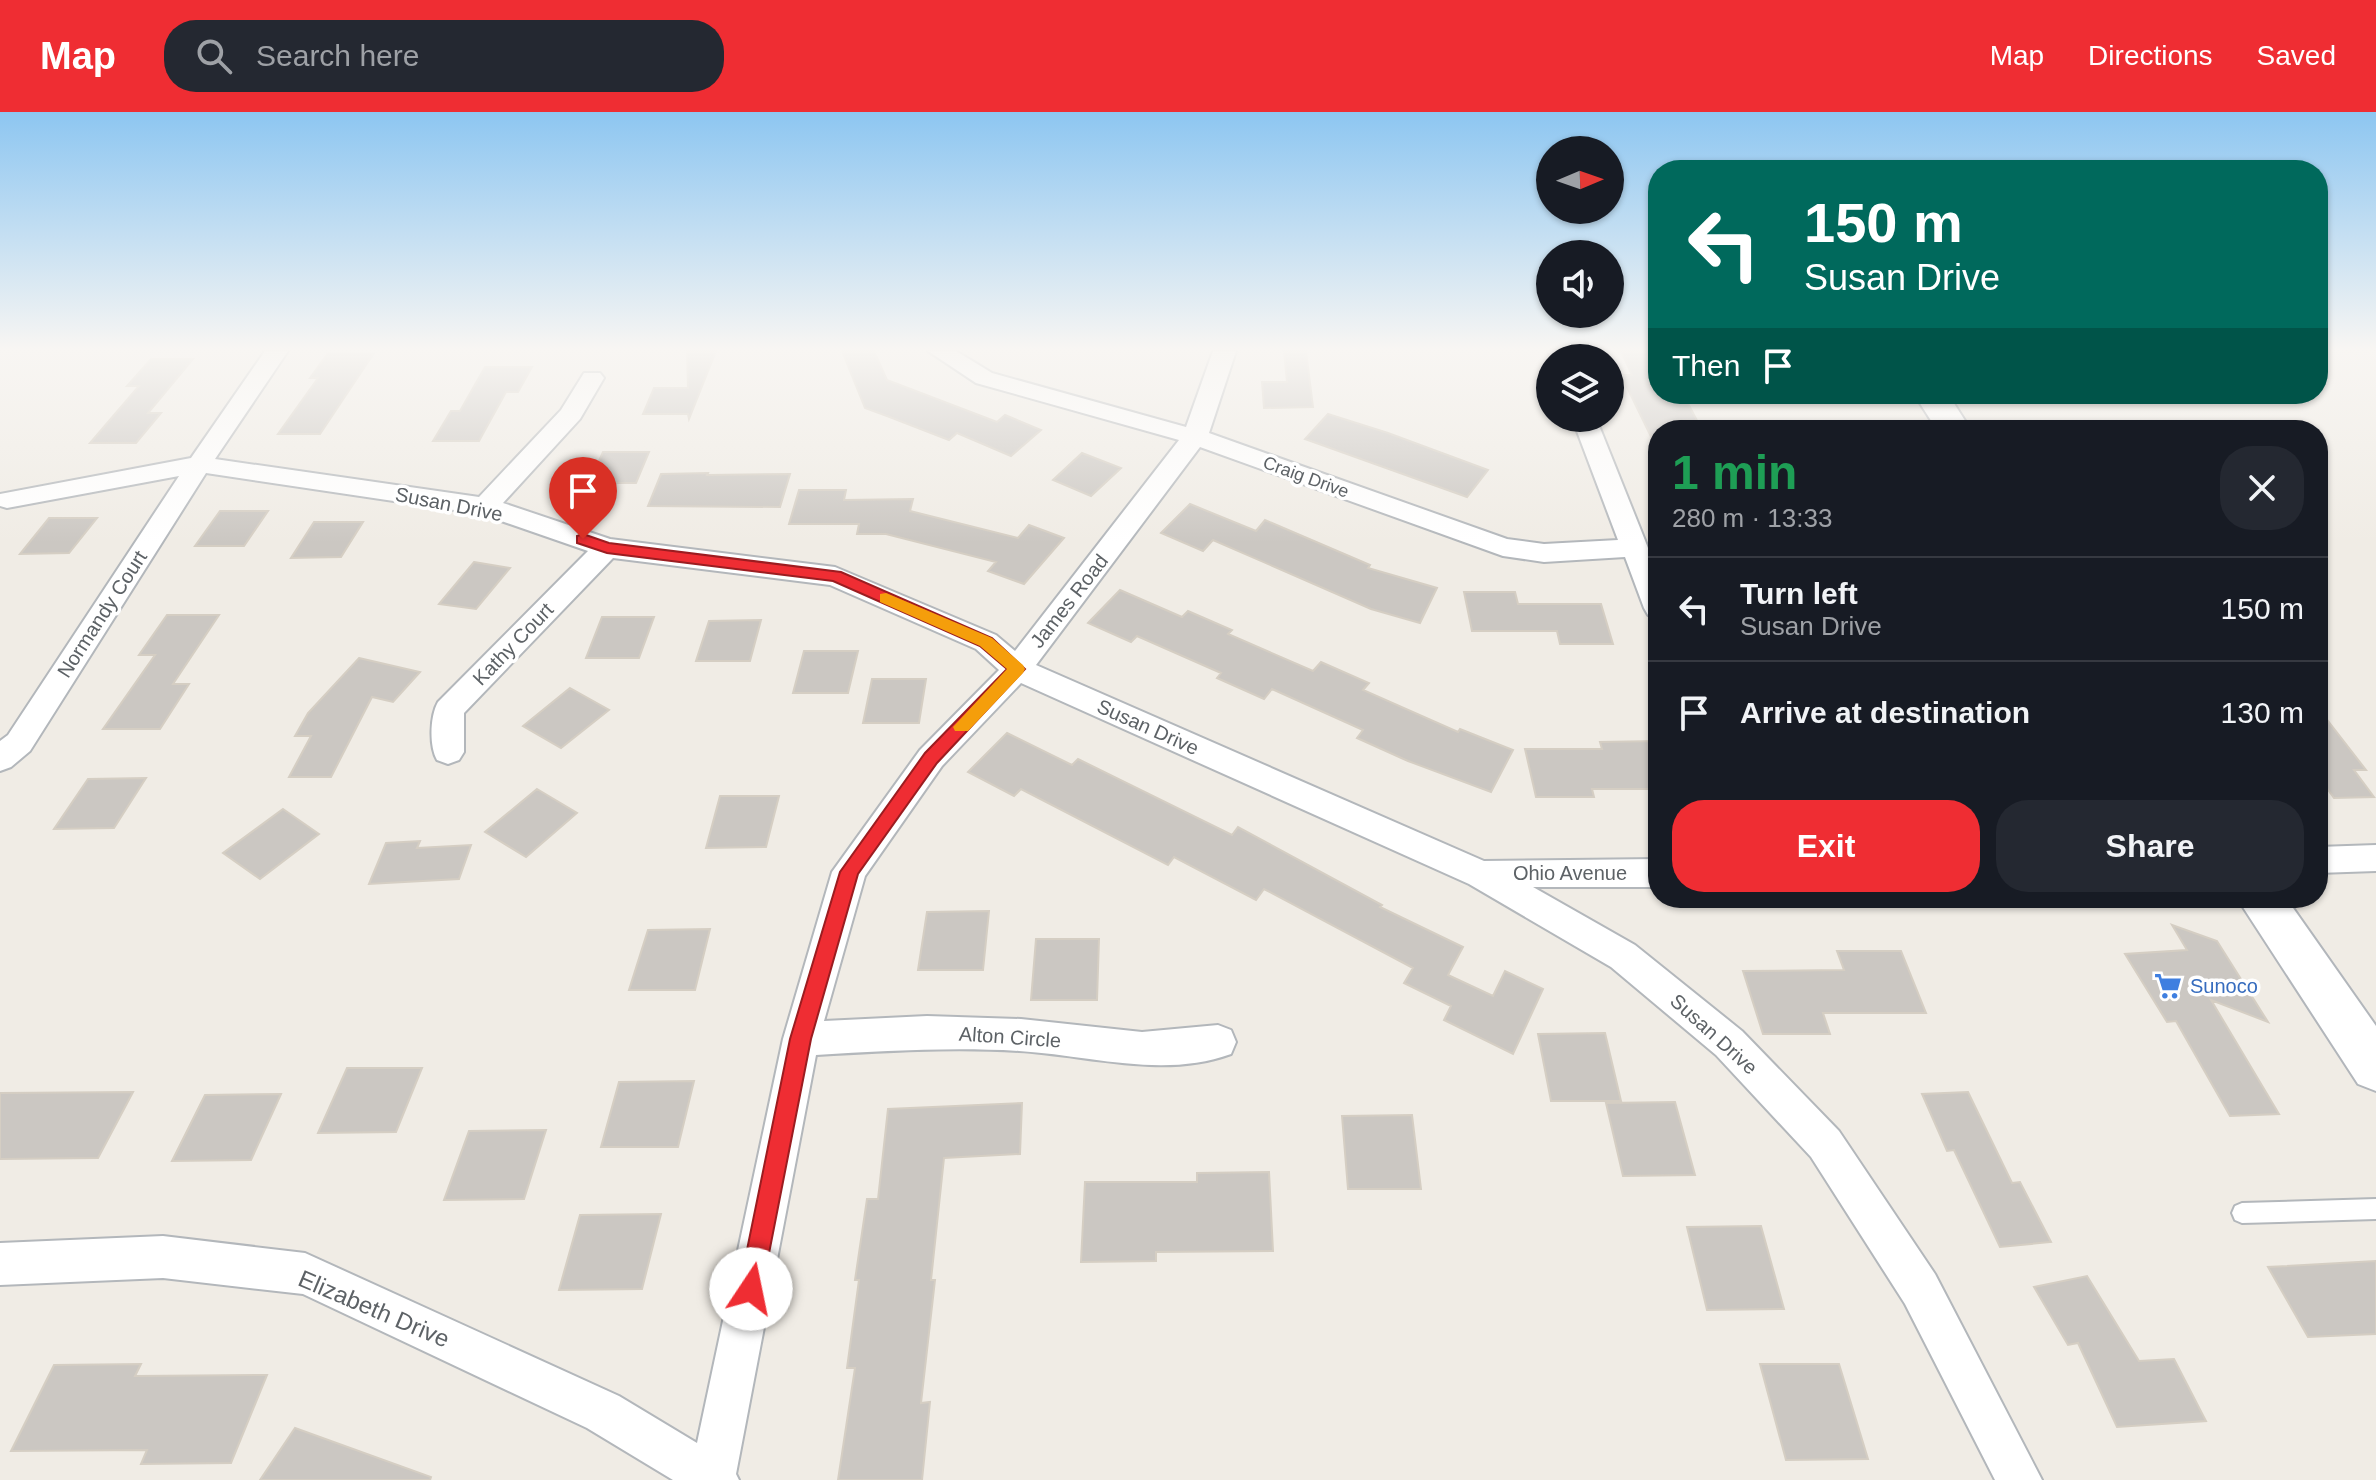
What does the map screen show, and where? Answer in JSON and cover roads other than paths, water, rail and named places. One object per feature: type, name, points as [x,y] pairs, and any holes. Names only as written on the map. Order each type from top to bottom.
[{"type":"main road","points":[[2267,908],[2376,1068]]},
{"type":"street","name":"Normandy Court","points":[[0,759],[19,743],[233,415]]},
{"type":"street","points":[[485,506],[570,415]]},
{"type":"street","name":"Craig Drive","points":[[1116,415],[1195,437],[1503,547],[1544,553],[1634,548]]},
{"type":"street","name":"James Road","points":[[714,1478],[801,1039],[849,872],[931,758],[1017,669],[1195,437],[1203,415]]},
{"type":"street","points":[[1589,432],[1648,583]]},
{"type":"street","name":"Susan Drive","points":[[7,500],[199,464],[485,506],[607,548],[835,576],[986,642],[1017,669],[1481,874],[1623,956],[1729,1043],[1825,1144],[1920,1289],[2019,1480]]},
{"type":"street","name":"Kathy Court","points":[[448,752],[449,710],[607,548]]},
{"type":"street","points":[[2328,860],[2376,858]]},
{"type":"street","name":"Ohio Avenue","points":[[1481,874],[1648,873]]},
{"type":"street","name":"Alton Circle","points":[[801,1039],[927,1032],[1021,1035],[1142,1049],[1218,1042]]},
{"type":"street","name":"Elizabeth Drive","points":[[0,1264],[163,1257],[305,1274],[603,1412],[714,1478]]},
{"type":"lane","points":[[2242,1213],[2376,1209]]},
{"type":"place","name":"Sunoco","points":[[2168,986]]}]
